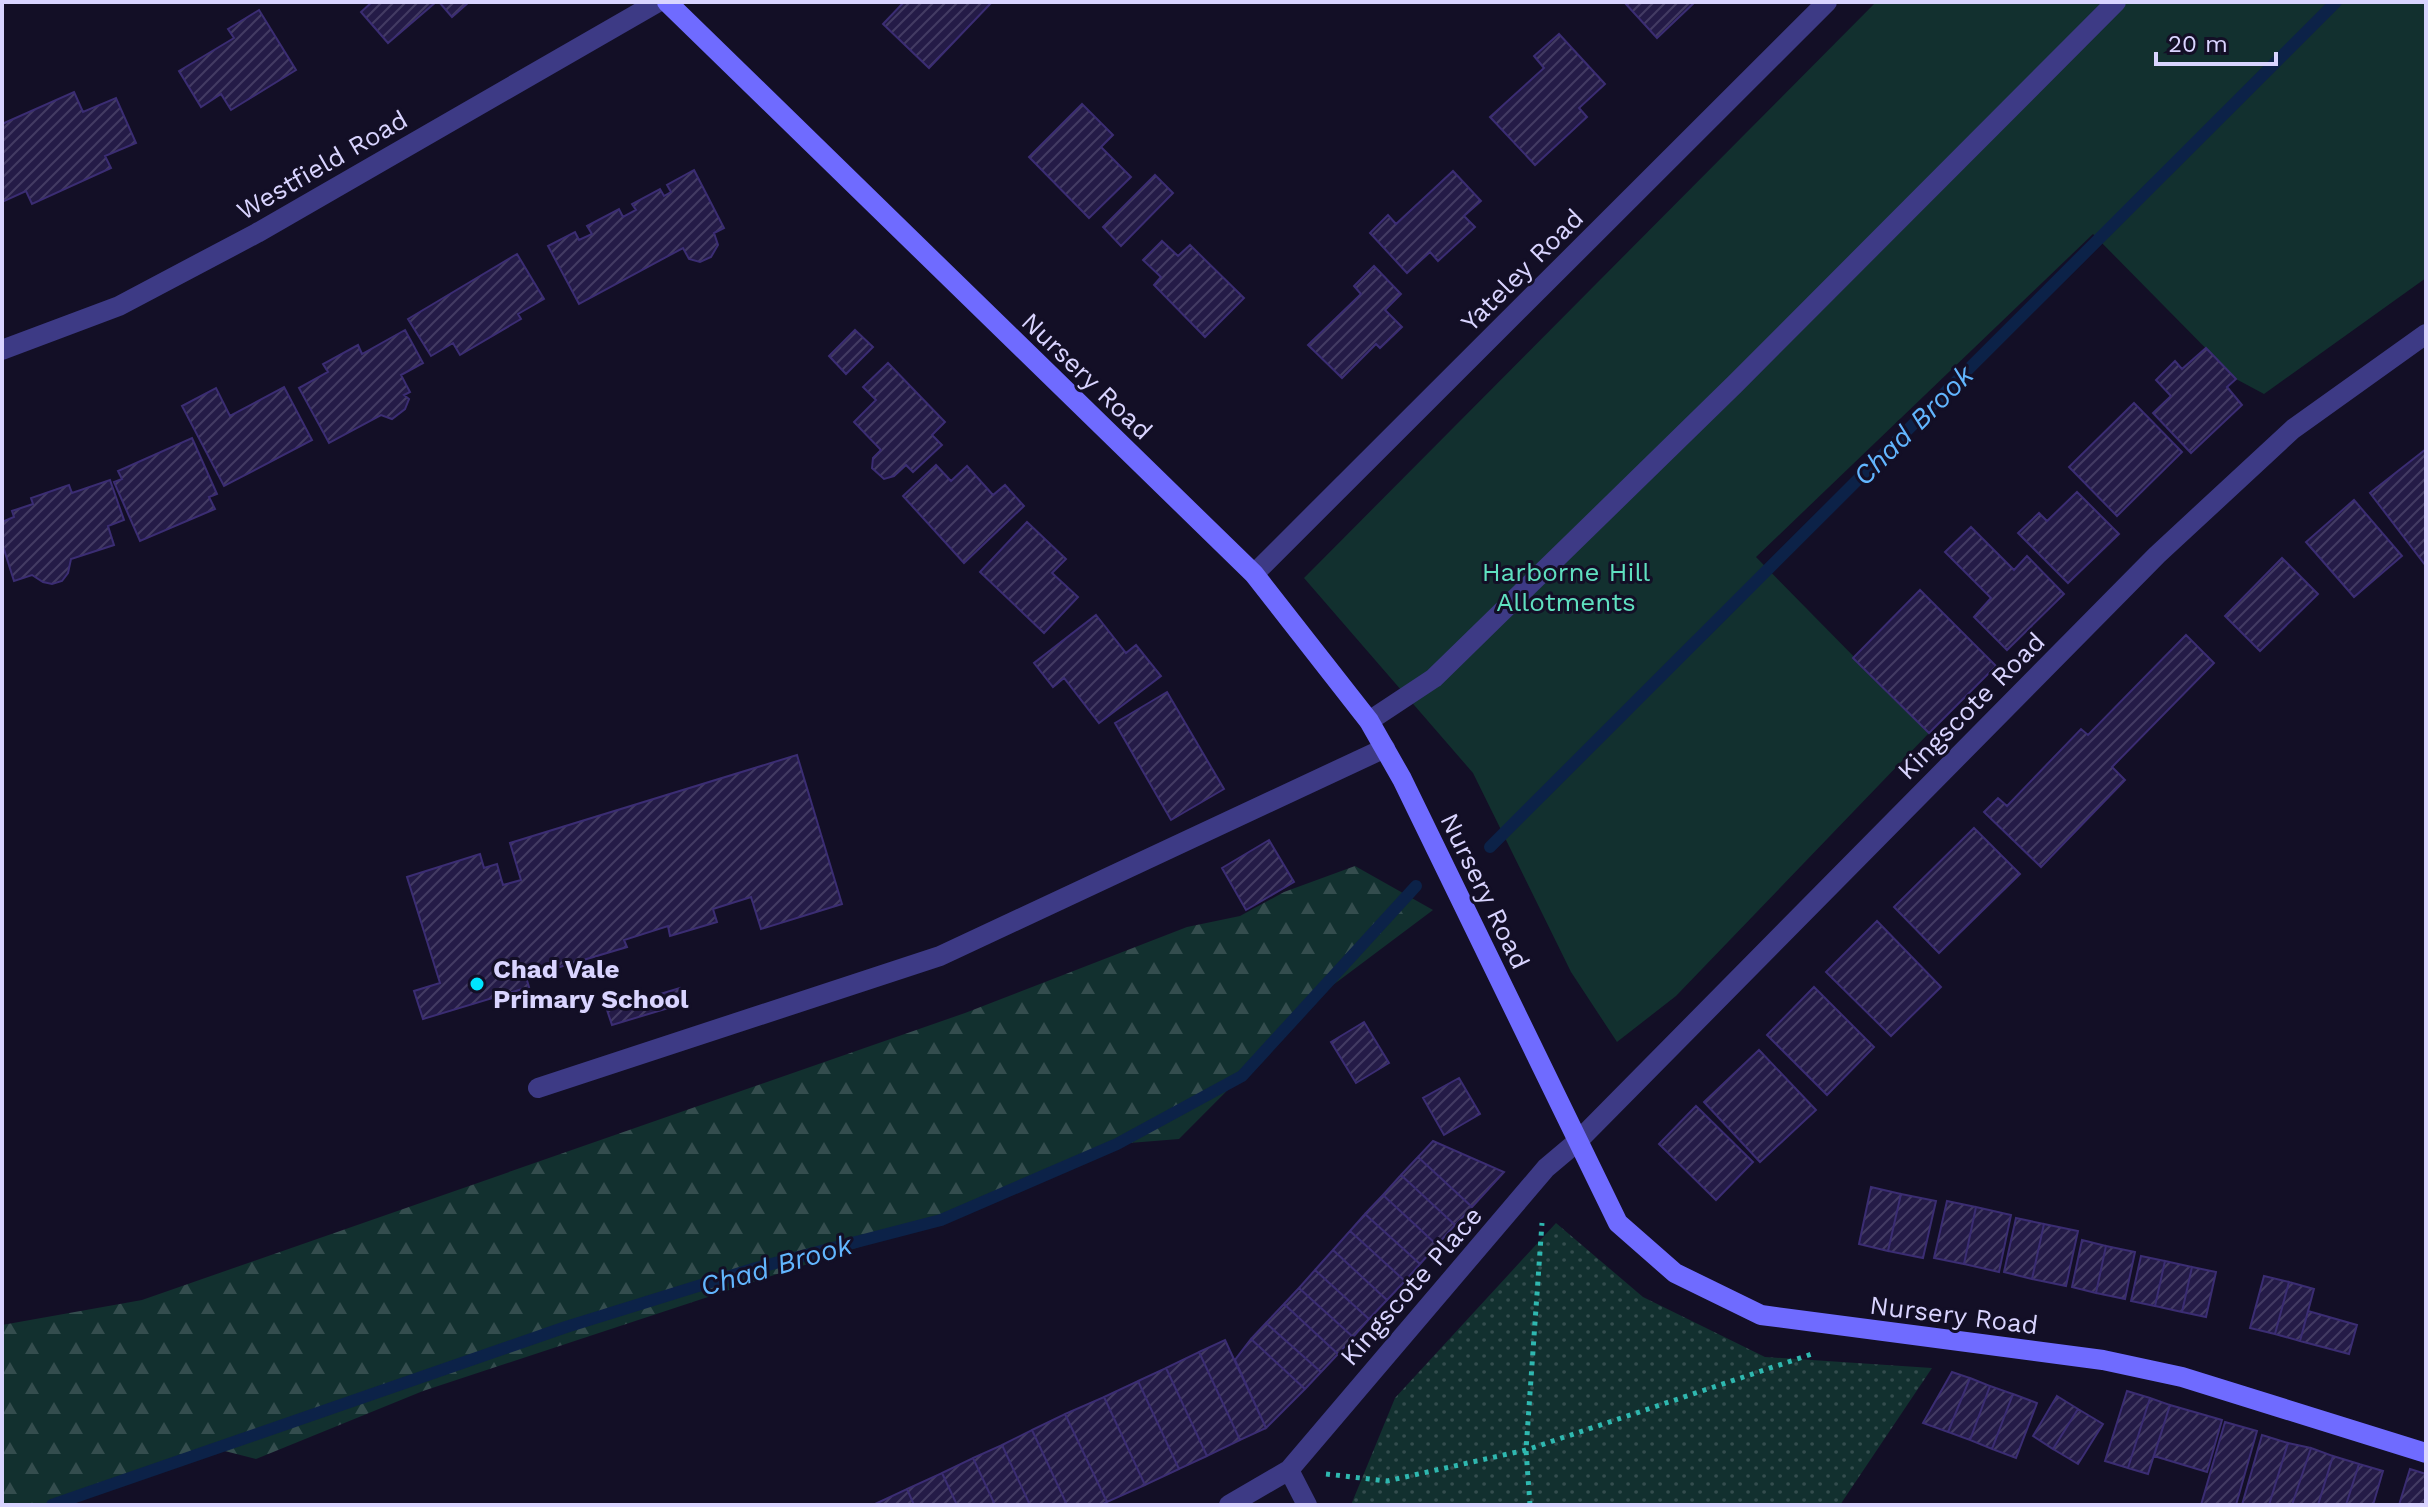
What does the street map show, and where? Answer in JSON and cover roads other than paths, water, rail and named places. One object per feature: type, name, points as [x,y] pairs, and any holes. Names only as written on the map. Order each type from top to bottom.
[{"type":"main road","name":"Nursery Road","points":[[667,2],[1254,574],[1369,721],[1385,748],[1618,1223],[1675,1273],[1761,1315],[2103,1360],[2182,1377],[2426,1453]]},
{"type":"street","name":"Westfield Road","points":[[2,350],[133,298],[257,233],[658,2]]},
{"type":"street","name":"Yateley Road","points":[[1254,574],[1827,2]]},
{"type":"street","points":[[1369,721],[1434,678],[1735,384],[2116,2]]},
{"type":"street","name":"Kingscote Road","points":[[1578,1141],[2157,555],[2293,429],[2426,334]]},
{"type":"street","points":[[538,1088],[940,956],[1385,748]]},
{"type":"street","name":"Kingscote Place","points":[[1229,1505],[1289,1470],[1546,1168],[1578,1141]]},
{"type":"street","points":[[1289,1470],[1307,1505]]},
{"type":"waterway","name":"Chad Brook","points":[[1490,847],[2336,2]]},
{"type":"waterway","name":"Chad Brook","points":[[52,1505],[566,1327],[756,1268],[941,1220],[1117,1144],[1242,1076],[1416,886]]},
{"type":"place","name":"Chad Vale Primary School","points":[[477,984]]},
{"type":"park label","name":"Harborne Hill Allotments","points":[[1566,587]]}]
